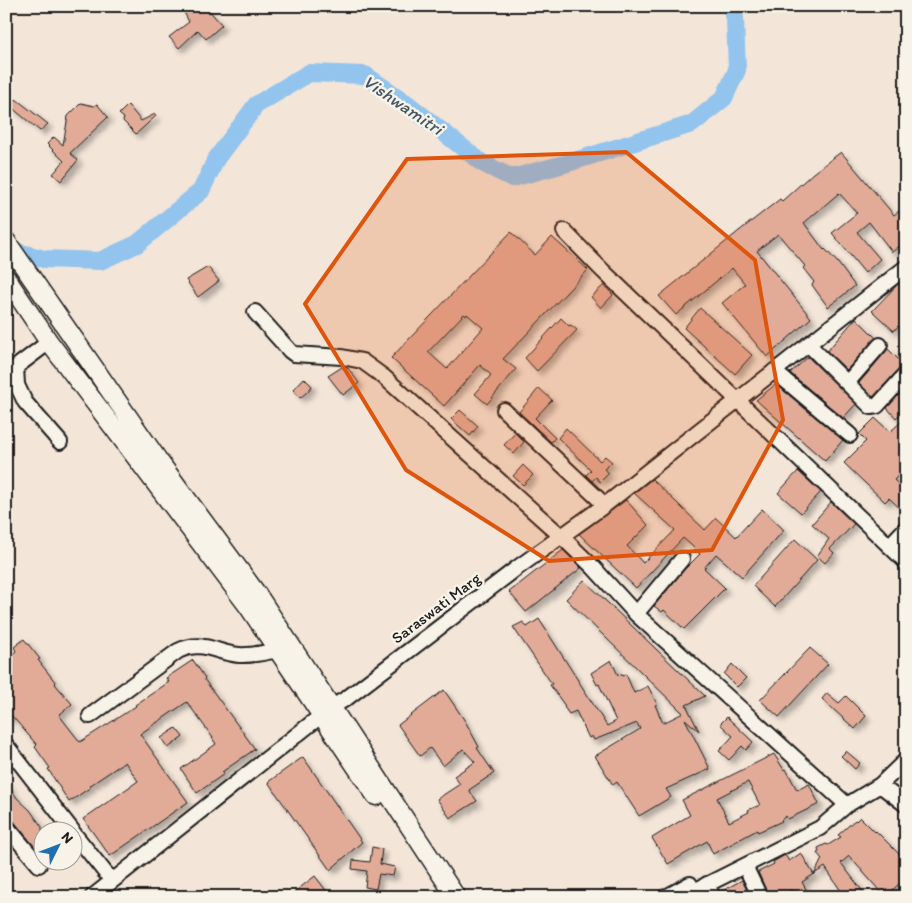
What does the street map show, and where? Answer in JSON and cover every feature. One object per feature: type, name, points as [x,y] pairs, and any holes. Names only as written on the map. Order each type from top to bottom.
[{"type":"main road","points":[[6,241],[158,460],[226,564]]},
{"type":"main road","points":[[6,278],[49,342],[253,600],[327,711],[456,897]]},
{"type":"main road","points":[[253,600],[278,650],[327,711],[444,897]]},
{"type":"street","points":[[564,231],[603,271],[906,562]]},
{"type":"street","name":"Saraswati Marg","points":[[92,897],[327,711],[342,702],[605,505],[906,267]]},
{"type":"street","points":[[255,312],[290,352],[294,354],[342,357],[366,363],[562,536],[636,614],[847,805]]},
{"type":"street","points":[[49,342],[16,367],[17,385],[25,402],[60,442]]},
{"type":"street","points":[[808,344],[874,408],[906,374]]},
{"type":"street","points":[[847,383],[880,345]]},
{"type":"street","points":[[774,371],[850,436]]},
{"type":"street","points":[[504,410],[605,505]]},
{"type":"street","points":[[889,546],[906,528]]},
{"type":"street","points":[[636,614],[682,559]]},
{"type":"street","points":[[90,716],[178,651],[187,647],[197,645],[245,655],[278,650]]},
{"type":"street","points":[[6,745],[64,820]]},
{"type":"street","points":[[682,897],[710,890],[745,866],[820,828],[847,805],[880,785],[906,760]]},
{"type":"street","points":[[880,785],[906,805]]},
{"type":"street","points":[[666,897],[818,821],[835,815]]},
{"type":"street","points":[[6,826],[32,857]]},
{"type":"street","points":[[82,844],[112,881]]},
{"type":"street","points":[[745,866],[760,897]]},
{"type":"highlighted area","points":[[626,152],[755,260],[783,420],[712,550],[549,561],[406,470],[305,304],[407,159]]},
{"type":"building","points":[[181,6],[189,10],[193,6],[205,6],[222,25],[206,39],[198,30],[179,48],[169,37],[189,22]]},
{"type":"building","points":[[16,99],[48,124],[40,131],[11,107]]},
{"type":"building","points":[[81,103],[94,106],[97,104],[108,117],[70,153],[78,160],[61,181],[53,174],[64,161],[47,144],[54,137],[63,145],[68,116]]},
{"type":"building","points":[[128,105],[141,121],[155,114],[156,116],[136,134],[119,114]]},
{"type":"building","points":[[841,152],[894,215],[899,211],[906,221],[906,241],[892,252],[869,222],[857,232],[880,259],[865,273],[832,233],[857,213],[839,193],[804,223],[855,286],[828,307],[812,285],[814,282],[803,268],[805,266],[778,234],[757,251],[811,318],[767,357],[722,303],[745,284],[732,268],[676,315],[659,296],[780,199],[782,201],[813,173]]},
{"type":"building","points":[[511,232],[535,255],[552,237],[588,270],[503,359],[516,369],[487,404],[475,394],[491,375],[480,365],[444,406],[391,358]],"holes":[[[464,314],[466,316],[467,314],[483,328],[447,369],[428,352]]]},
{"type":"building","points":[[208,267],[219,281],[198,297],[186,280]]},
{"type":"building","points":[[898,284],[906,292],[906,334],[898,326],[894,331],[872,311]]},
{"type":"building","points":[[604,285],[613,295],[601,308],[591,297]]},
{"type":"building","points":[[700,308],[752,355],[735,374],[684,328]]},
{"type":"building","points":[[561,318],[569,326],[571,325],[577,330],[537,371],[525,358]]},
{"type":"building","points":[[856,318],[876,338],[847,370],[827,351]]},
{"type":"building","points":[[888,349],[905,366],[900,368],[873,397],[859,383]]},
{"type":"building","points":[[808,357],[856,404],[843,418],[790,373]]},
{"type":"building","points":[[342,367],[345,370],[348,368],[359,383],[343,395],[328,376]]},
{"type":"building","points":[[304,378],[312,386],[300,398],[293,390]]},
{"type":"building","points":[[776,384],[843,440],[825,461],[756,400]]},
{"type":"building","points":[[906,387],[906,408],[896,418],[887,408]]},
{"type":"building","points":[[539,388],[552,400],[535,418],[555,438],[551,442],[519,412]]},
{"type":"building","points":[[460,410],[478,426],[470,436],[451,419]]},
{"type":"building","points":[[906,417],[906,467],[894,480],[906,491],[906,514],[889,498],[885,502],[844,463],[866,441],[859,434],[875,418],[890,432]]},
{"type":"building","points":[[566,428],[600,461],[605,456],[612,462],[604,469],[609,473],[600,482],[596,477],[592,481],[586,475],[591,470],[558,438]]},
{"type":"building","points":[[515,433],[524,442],[514,454],[504,445]]},
{"type":"building","points":[[523,465],[533,475],[523,485],[513,476]]},
{"type":"building","points":[[798,471],[821,492],[801,513],[778,493]]},
{"type":"building","points":[[652,479],[705,530],[716,518],[736,537],[762,509],[784,530],[742,577],[716,554],[704,568],[725,588],[684,629],[664,610],[662,612],[654,606],[700,554],[691,545],[683,538],[636,588],[579,534],[626,500],[648,525],[627,546],[643,563],[675,530],[634,493]]},
{"type":"building","points":[[831,502],[854,524],[830,549],[834,553],[825,563],[817,556],[829,539],[812,524]]},
{"type":"building","points":[[795,539],[817,560],[775,607],[753,586]]},
{"type":"building","points":[[563,550],[581,568],[526,612],[509,592]]},
{"type":"building","points":[[584,580],[705,696],[686,705],[699,731],[685,719],[710,769],[666,789],[671,797],[639,816],[617,782],[613,785],[595,756],[640,729],[637,723],[594,740],[592,736],[589,738],[576,711],[569,714],[550,685],[552,684],[513,627],[523,622],[527,627],[539,619],[607,726],[616,721],[599,684],[597,685],[591,673],[611,660],[618,675],[626,674],[634,693],[648,686],[657,704],[655,705],[663,723],[683,713],[566,599]]},
{"type":"building","points":[[24,639],[40,659],[38,660],[55,684],[72,704],[59,715],[80,742],[136,706],[169,682],[166,678],[193,660],[204,679],[255,749],[222,772],[224,774],[197,793],[181,769],[216,744],[187,702],[140,734],[188,802],[110,856],[83,819],[138,781],[125,762],[69,802],[48,769],[50,768],[35,747],[37,745],[12,716],[6,721],[6,695],[11,692],[6,684],[6,660],[16,651],[14,647]]},
{"type":"building","points":[[810,648],[828,664],[779,717],[760,700]]},
{"type":"building","points":[[732,664],[746,678],[737,687],[724,674]]},
{"type":"building","points":[[444,690],[465,721],[479,747],[477,748],[494,773],[469,790],[477,801],[450,818],[437,799],[460,784],[454,776],[475,762],[463,749],[443,766],[430,748],[420,756],[398,725]]},
{"type":"building","points":[[827,693],[839,703],[846,696],[866,716],[855,729],[822,699]]},
{"type":"building","points":[[727,717],[753,742],[746,750],[742,746],[729,760],[719,751],[733,736],[720,724]]},
{"type":"building","points":[[176,728],[183,737],[168,748],[161,738]]},
{"type":"building","points":[[846,751],[860,763],[855,769],[841,756]]},
{"type":"building","points":[[774,754],[784,770],[786,769],[797,790],[809,784],[819,804],[788,819],[786,816],[782,821],[758,832],[757,830],[713,854],[707,841],[668,864],[652,838],[690,815],[682,800]],"holes":[[[748,782],[760,805],[729,822],[717,798]]]},
{"type":"building","points":[[303,757],[362,842],[330,870],[268,782]]},
{"type":"building","points":[[6,781],[17,798],[30,810],[37,820],[32,820],[32,844],[13,820],[6,817]]},
{"type":"building","points":[[860,817],[906,861],[906,888],[901,882],[885,897],[849,856],[841,863],[867,897],[845,897],[825,867],[815,874],[822,859],[817,853],[819,852],[818,848],[826,844],[828,845],[841,837],[838,835]]},
{"type":"building","points":[[372,847],[382,849],[380,864],[395,867],[393,876],[379,874],[376,889],[365,887],[367,871],[352,869],[353,860],[370,862]]},
{"type":"building","points":[[801,853],[814,874],[802,882],[808,893],[802,897],[795,897],[791,890],[779,897],[769,897],[758,872],[774,864],[773,862],[785,855],[789,861]]},
{"type":"building","points":[[315,876],[331,897],[288,897]]},
{"type":"building","points":[[742,880],[750,896],[722,897],[720,892]]},
{"type":"waterway","name":"Vishwamitri","points":[[6,249],[44,259],[100,261],[137,244],[201,191],[216,159],[256,105],[309,73],[365,75],[409,105],[482,163],[512,178],[568,163],[692,124],[724,98],[737,70],[735,18],[731,6]]}]
